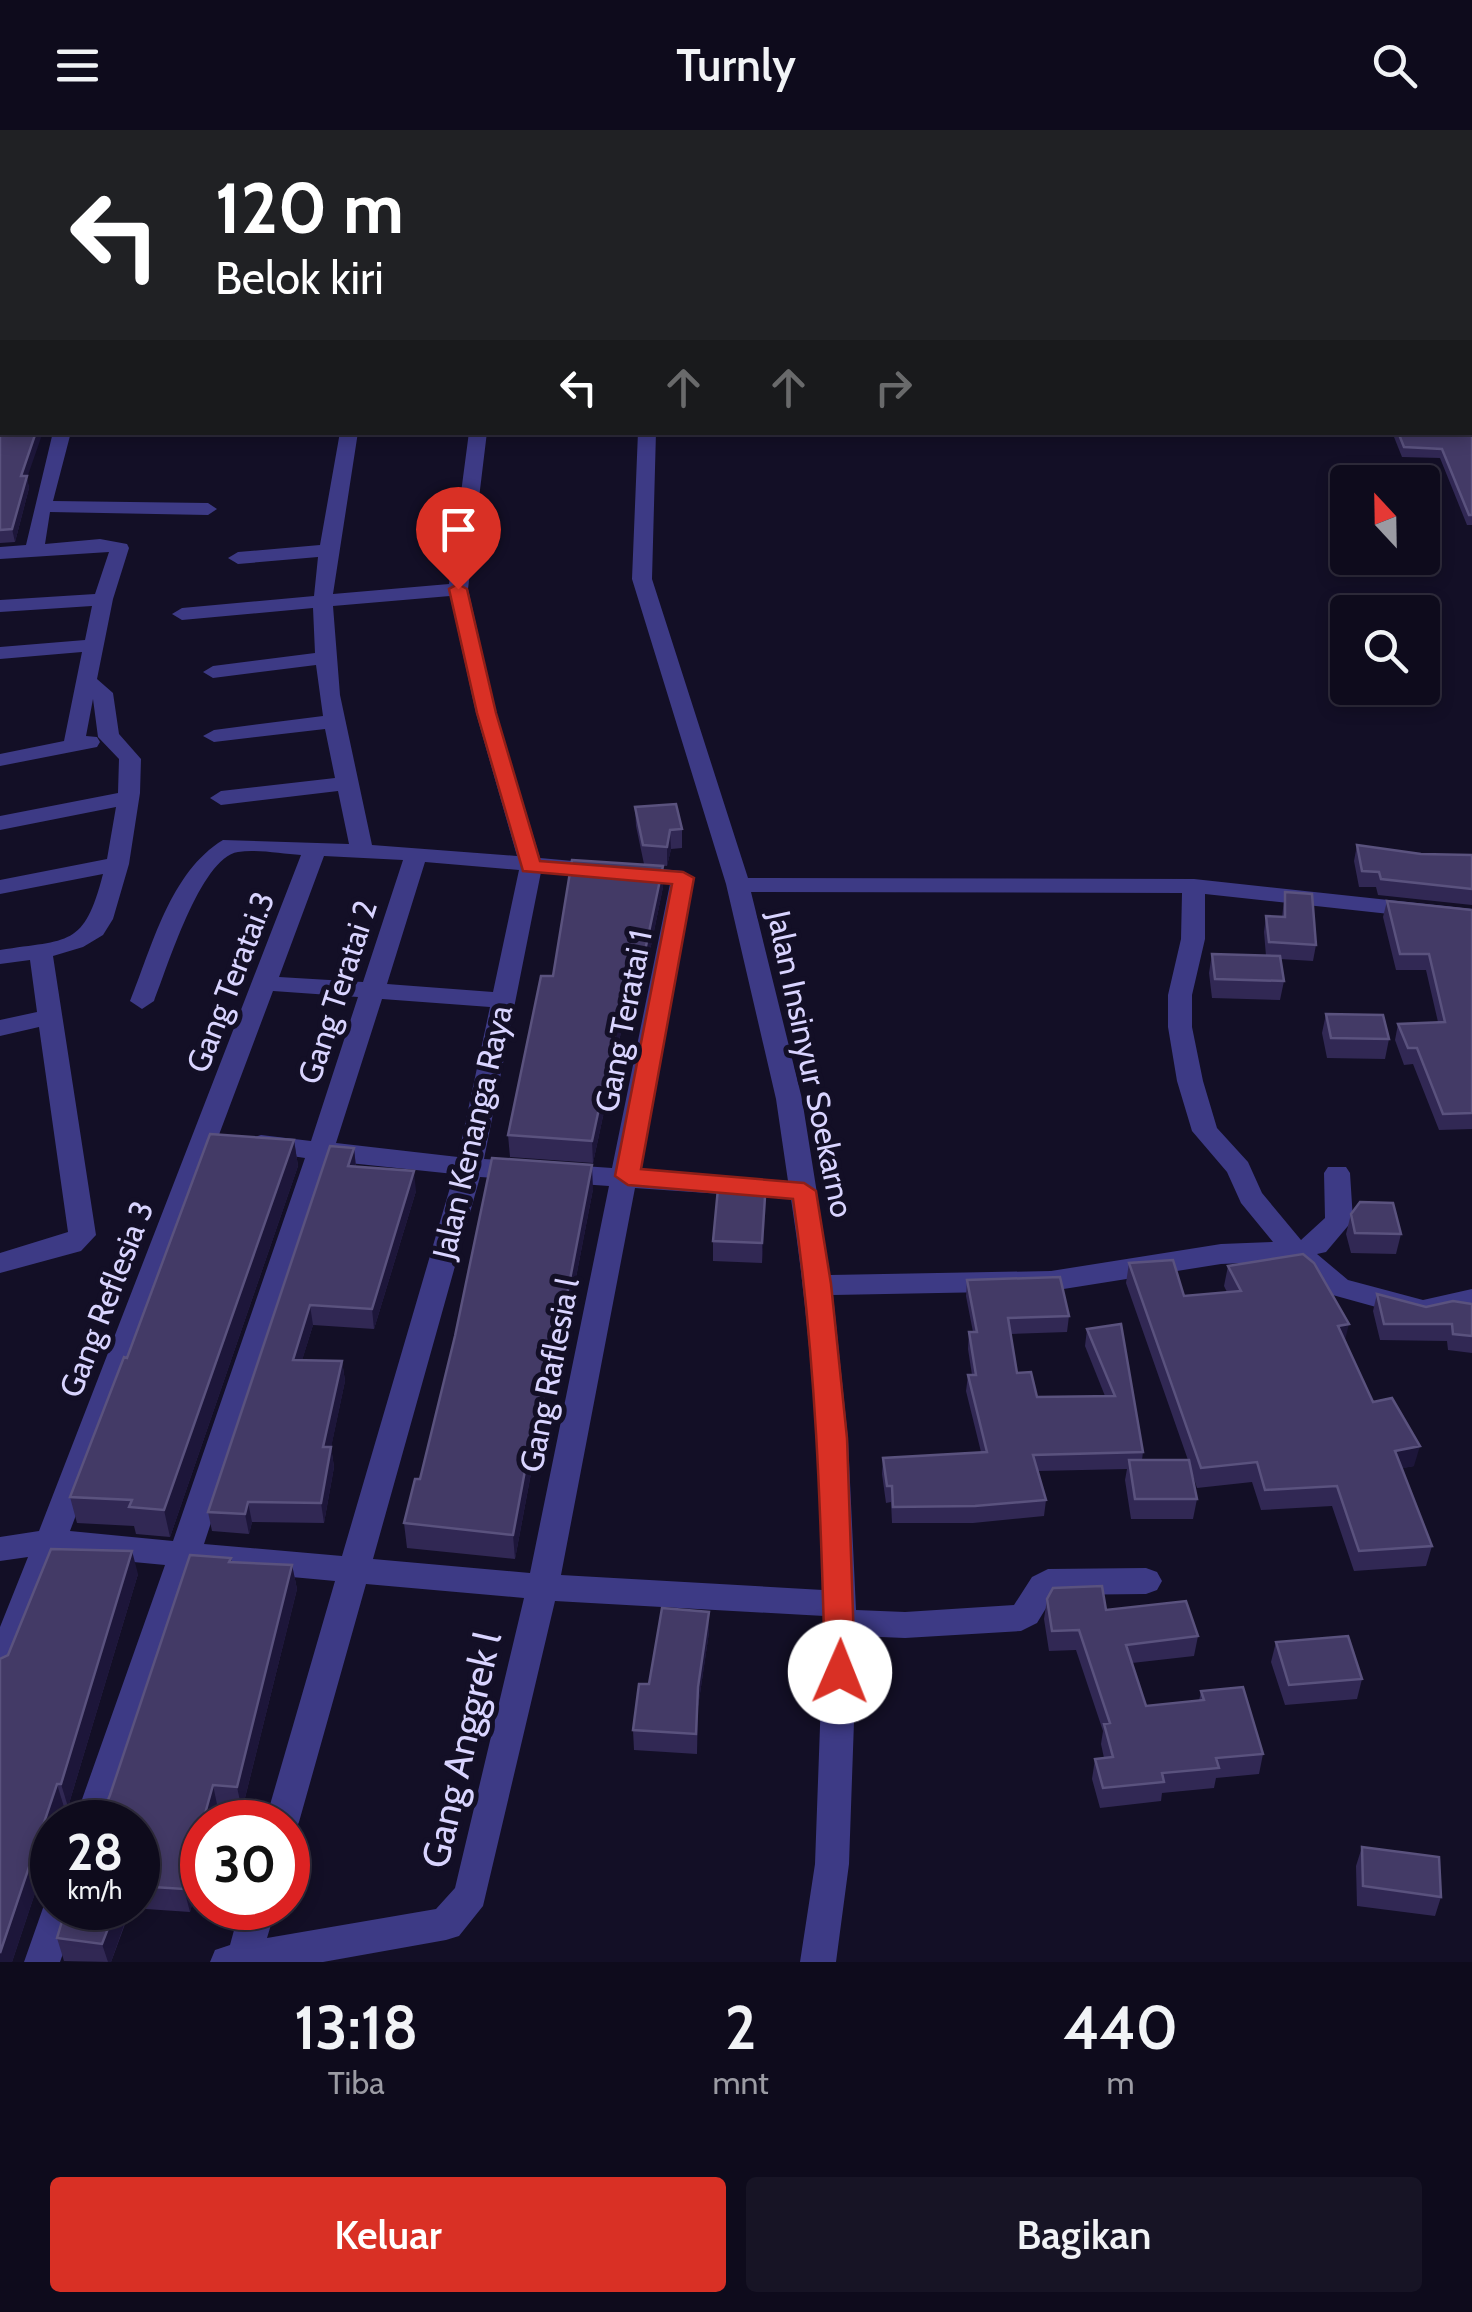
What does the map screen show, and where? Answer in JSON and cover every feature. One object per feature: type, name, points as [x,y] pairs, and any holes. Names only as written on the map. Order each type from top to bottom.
[{"type":"street","points":[[0,198],[0,211]]},
{"type":"street","points":[[36,550],[42,506],[61,435]]},
{"type":"street","points":[[348,435],[322,602],[336,721],[362,851]]},
{"type":"street","name":"Jalan Kenanga Raya","points":[[288,1800],[469,1167],[531,866],[486,713],[458,589],[478,435]]},
{"type":"street","name":"Jalan Insinyur Soekarno","points":[[647,435],[642,579],[750,885],[804,1191],[843,1284],[833,1438],[850,1616],[832,1864],[818,1962]]},
{"type":"street","points":[[42,506],[208,509]]},
{"type":"street","points":[[0,553],[100,545],[120,548],[103,599],[74,745]]},
{"type":"street","points":[[238,558],[328,550]]},
{"type":"street","points":[[182,614],[458,589]]},
{"type":"street","points":[[0,606],[103,599]]},
{"type":"street","points":[[0,654],[96,645]]},
{"type":"street","points":[[213,672],[327,658]]},
{"type":"street","points":[[0,958],[80,940],[97,929],[118,864],[128,798],[128,754],[109,737],[103,693],[88,682]]},
{"type":"street","points":[[214,736],[336,721]]},
{"type":"street","points":[[0,760],[109,737]]},
{"type":"street","points":[[221,798],[349,783]]},
{"type":"street","points":[[0,823],[128,798]]},
{"type":"street","points":[[142,1001],[192,886],[217,850],[231,846],[362,851],[531,866]]},
{"type":"street","name":"Gang Teratai.3","points":[[224,1140],[263,983],[315,849]]},
{"type":"street","name":"Gang Teratai 2","points":[[99,1800],[278,1288],[318,1150],[416,854]]},
{"type":"street","points":[[0,887],[118,864]]},
{"type":"street","name":"Gang Teratai 1","points":[[531,866],[683,878],[628,1176]]},
{"type":"street","points":[[750,885],[1194,886],[1472,916]]},
{"type":"street","points":[[1194,886],[1193,939],[1180,995],[1180,1028],[1200,1120],[1239,1168],[1250,1196],[1296,1251],[1339,1287],[1424,1310],[1472,1299]]},
{"type":"street","points":[[0,1262],[71,1244],[82,1235],[40,949]]},
{"type":"street","points":[[263,983],[503,1000]]},
{"type":"street","points":[[0,1028],[48,1018]]},
{"type":"street","points":[[224,1140],[469,1167],[804,1191]]},
{"type":"street","name":"Gang Reflesia 3","points":[[0,1667],[70,1485],[224,1140]]},
{"type":"street","points":[[843,1284],[1051,1281],[1204,1256],[1296,1251],[1316,1245],[1340,1220],[1338,1173]]},
{"type":"street","name":"Gang Raflesia l","points":[[542,1587],[591,1334],[628,1176]]},
{"type":"street","points":[[0,1549],[50,1542],[352,1567],[850,1616],[905,1625],[1021,1618],[1028,1614],[1040,1586],[1048,1582],[1146,1581]]},
{"type":"street","name":"Gang Anggrek l","points":[[236,1960],[446,1924],[471,1895],[542,1587]]},
{"type":"street","points":[[42,1962],[54,1930]]},
{"type":"street","points":[[236,1960],[249,1930]]},
{"type":"building","points":[[0,435],[35,435],[21,476],[27,476],[12,529],[0,530]]},
{"type":"building","points":[[1399,435],[1472,435],[1472,515],[1442,449],[1404,447]]},
{"type":"building","points":[[676,804],[682,829],[670,830],[667,847],[643,845],[635,807]]},
{"type":"building","points":[[1357,845],[1421,854],[1472,855],[1472,889],[1381,879],[1379,872],[1362,871]]},
{"type":"building","points":[[572,860],[663,866],[635,998],[623,997],[592,1141],[508,1135],[541,976],[553,976]]},
{"type":"building","points":[[1285,892],[1312,894],[1316,945],[1269,942],[1266,916],[1285,917]]},
{"type":"building","points":[[1387,901],[1472,910],[1472,1113],[1443,1114],[1417,1048],[1408,1048],[1398,1024],[1445,1022],[1429,954],[1400,954]]},
{"type":"building","points":[[1212,954],[1280,956],[1284,981],[1215,979]]},
{"type":"building","points":[[1326,1014],[1383,1015],[1389,1039],[1331,1038]]},
{"type":"building","points":[[210,1134],[294,1140],[164,1510],[129,1507],[132,1500],[70,1497],[124,1357],[127,1358]]},
{"type":"building","points":[[330,1146],[354,1148],[348,1166],[414,1171],[372,1309],[310,1305],[293,1360],[342,1361],[323,1447],[331,1447],[321,1503],[248,1502],[245,1514],[208,1512]]},
{"type":"building","points":[[492,1158],[592,1165],[562,1321],[553,1320],[513,1535],[404,1523],[415,1479],[420,1479],[455,1336]]},
{"type":"building","points":[[719,1178],[766,1181],[762,1243],[713,1241]]},
{"type":"building","points":[[1360,1202],[1393,1203],[1401,1234],[1355,1233],[1351,1214]]},
{"type":"building","points":[[1303,1254],[1314,1263],[1349,1324],[1338,1326],[1373,1402],[1392,1398],[1420,1446],[1395,1451],[1432,1546],[1359,1551],[1337,1486],[1265,1490],[1257,1462],[1201,1468],[1129,1263],[1173,1260],[1184,1296],[1241,1291],[1228,1266]]},
{"type":"building","points":[[1060,1277],[1069,1316],[1008,1318],[1017,1373],[1031,1372],[1037,1397],[1115,1396],[1087,1329],[1121,1324],[1143,1452],[1033,1455],[1046,1500],[893,1507],[892,1486],[887,1486],[883,1458],[987,1452],[968,1375],[976,1375],[969,1332],[977,1332],[967,1280]]},
{"type":"building","points":[[1377,1294],[1426,1307],[1453,1301],[1472,1304],[1472,1336],[1453,1334],[1452,1324],[1384,1324]]},
{"type":"building","points":[[1129,1460],[1189,1460],[1197,1499],[1135,1499]]},
{"type":"building","points":[[51,1549],[132,1551],[61,1784],[57,1784],[52,1800],[30,1800],[30,1864],[0,1953],[0,1659],[8,1655]]},
{"type":"building","points":[[190,1555],[231,1558],[229,1562],[292,1565],[237,1787],[213,1785],[209,1800],[180,1800],[180,1889],[160,1887],[160,1800],[108,1800]]},
{"type":"building","points":[[1102,1586],[1106,1610],[1186,1601],[1198,1636],[1126,1645],[1146,1706],[1204,1700],[1201,1691],[1243,1687],[1263,1754],[1216,1758],[1219,1768],[1162,1773],[1164,1782],[1103,1788],[1095,1759],[1113,1757],[1104,1724],[1110,1723],[1079,1630],[1052,1631],[1047,1599],[1053,1588]]},
{"type":"building","points":[[662,1608],[709,1612],[696,1734],[633,1730],[639,1684],[649,1684]]},
{"type":"building","points":[[1348,1636],[1362,1679],[1289,1685],[1276,1642]]},
{"type":"building","points":[[1362,1847],[1439,1857],[1441,1897],[1363,1886]]},
{"type":"building","points":[[59,1930],[107,1930],[102,1944],[57,1938]]},
{"type":"route","points":[[458,589],[486,713],[531,866],[683,878],[628,1176],[804,1191],[818,1284],[833,1438],[841,1604],[840,1672]]}]
